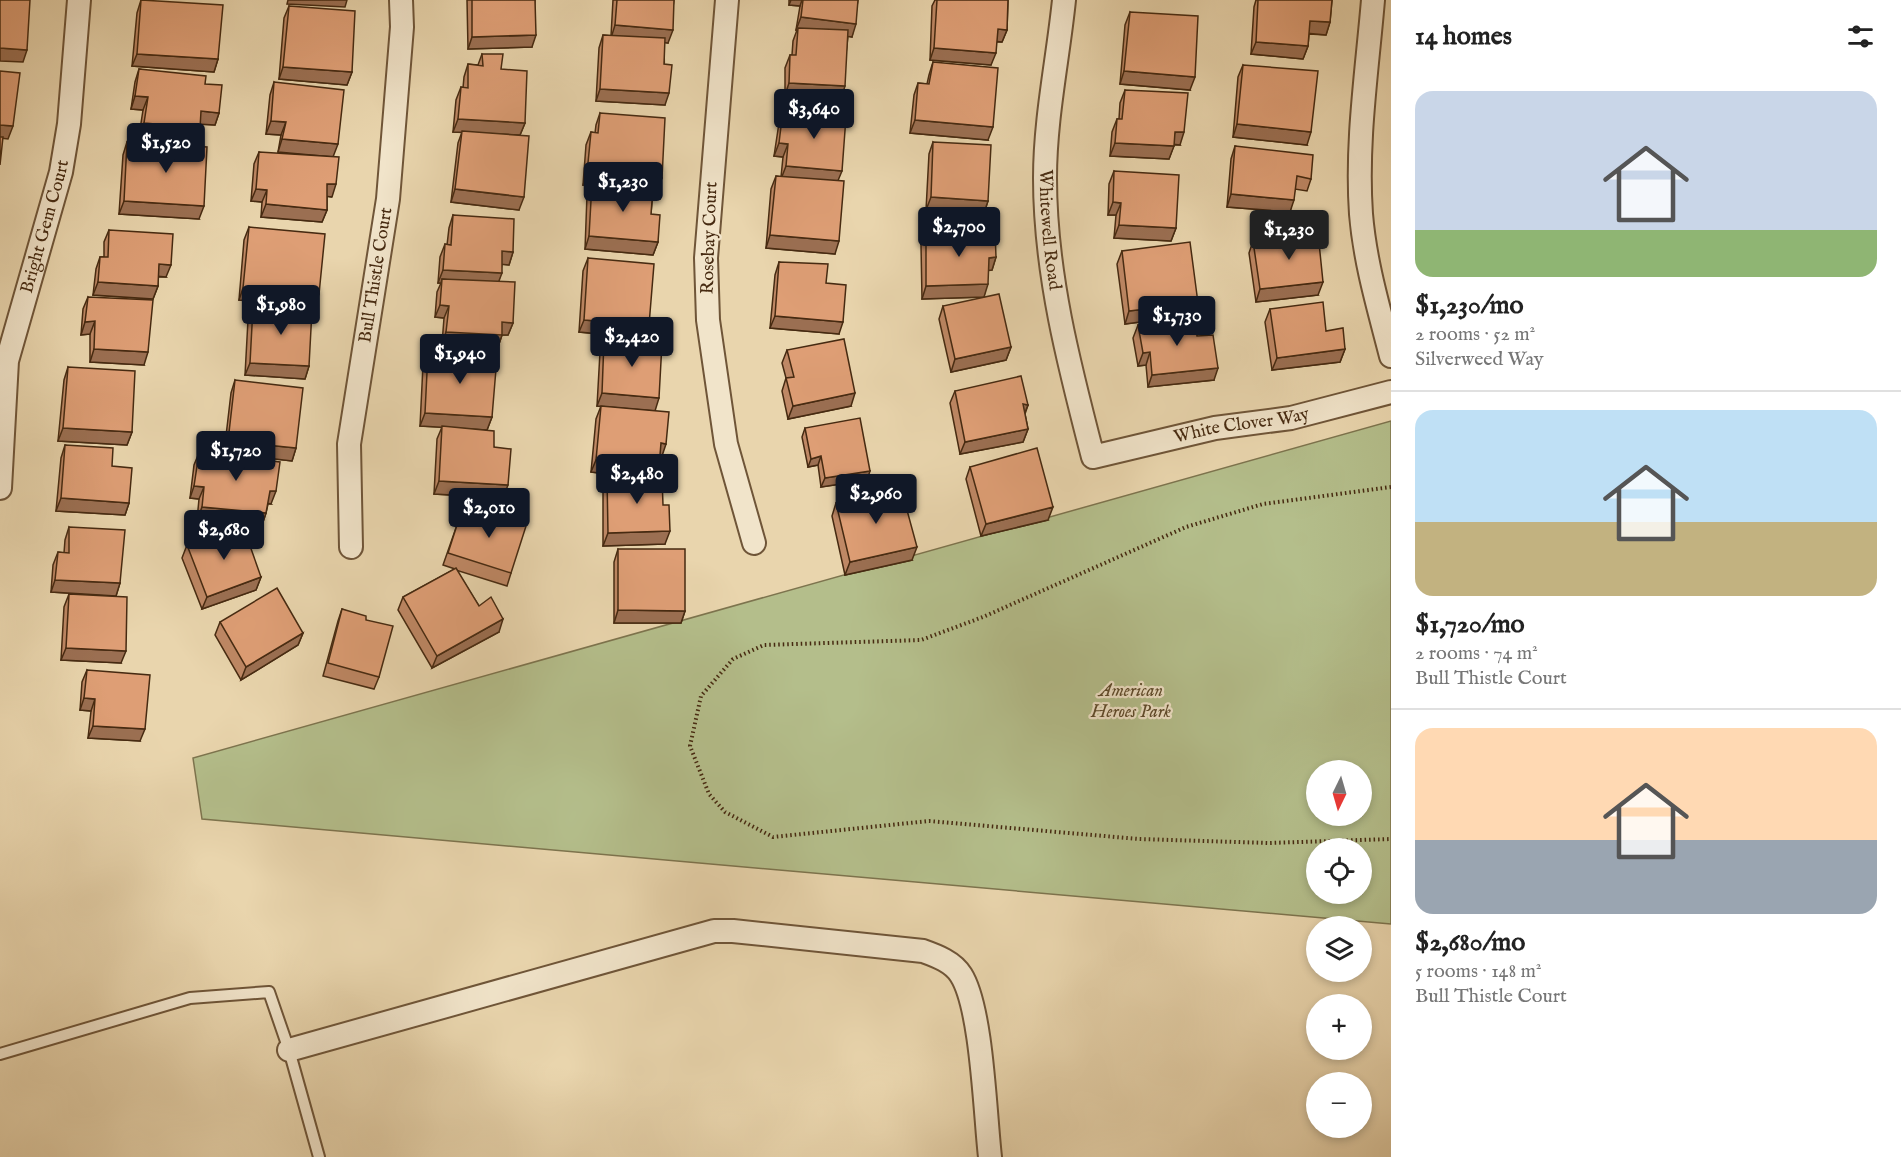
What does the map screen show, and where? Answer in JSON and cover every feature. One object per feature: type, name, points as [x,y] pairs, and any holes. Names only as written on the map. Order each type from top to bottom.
[{"type":"street","name":"Bright Gem Court","points":[[0,488],[7,362],[61,172],[69,124],[79,0]]},
{"type":"street","name":"Bull Thistle Court","points":[[351,547],[349,444],[388,199],[402,27],[401,0]]},
{"type":"street","name":"Rosebay Court","points":[[727,0],[706,258],[708,321],[726,444],[754,543]]},
{"type":"street","name":"Whitewell Road","points":[[1064,0],[1048,115],[1045,176],[1047,246],[1064,344],[1093,457]]},
{"type":"street","points":[[1373,0],[1360,159],[1361,213],[1368,268],[1391,356]]},
{"type":"street","name":"White Clover Way","points":[[1093,457],[1215,428],[1291,418],[1391,392]]},
{"type":"street","points":[[289,1050],[714,932],[733,931],[923,951],[945,960],[961,974],[973,1000],[990,1157]]},
{"type":"lane","points":[[0,1054],[190,998],[269,992],[289,1050],[319,1157]]},
{"type":"path","points":[[1391,487],[1263,504],[1186,527],[983,617],[921,640],[764,645],[733,659],[701,696],[690,746],[709,794],[725,812],[773,837],[929,821],[1139,839],[1269,843],[1391,839]]},
{"type":"green space","name":"American Heroes Park","points":[[1391,421],[1391,924],[1372,922],[1372,916],[1306,916],[202,819],[193,758]]},
{"type":"building","points":[[0,0],[30,0],[27,50],[0,48]]},
{"type":"building","points":[[141,0],[223,5],[218,59],[137,54]]},
{"type":"building","points":[[472,0],[535,0],[536,35],[472,37]]},
{"type":"building","points":[[617,0],[674,0],[673,30],[615,25]]},
{"type":"building","points":[[803,0],[858,0],[856,24],[801,17]]},
{"type":"building","points":[[937,0],[1008,0],[1007,30],[998,29],[996,53],[934,48]]},
{"type":"building","points":[[1258,0],[1332,0],[1330,22],[1310,21],[1308,46],[1256,42]]},
{"type":"building","points":[[289,6],[355,11],[352,72],[283,67]]},
{"type":"building","points":[[1130,12],[1198,16],[1195,77],[1124,71]]},
{"type":"building","points":[[798,28],[848,30],[845,86],[789,83],[790,55],[796,55]]},
{"type":"building","points":[[603,35],[665,38],[664,64],[672,65],[669,93],[600,89]]},
{"type":"building","points":[[482,54],[503,54],[501,69],[527,71],[525,123],[458,119],[461,87],[468,88],[468,64],[483,66]]},
{"type":"building","points":[[933,62],[998,68],[993,127],[915,120],[918,83],[929,84]]},
{"type":"building","points":[[1243,65],[1318,71],[1311,132],[1237,124]]},
{"type":"building","points":[[139,69],[206,76],[205,84],[222,85],[219,113],[201,111],[200,128],[144,123],[148,97],[135,96]]},
{"type":"building","points":[[0,71],[20,73],[13,126],[0,125]]},
{"type":"building","points":[[274,82],[344,90],[338,144],[282,139],[286,122],[271,121]]},
{"type":"building","points":[[1125,90],[1188,93],[1184,132],[1175,132],[1174,146],[1115,143],[1117,119],[1122,119]]},
{"type":"building","points":[[783,110],[846,117],[842,171],[786,166],[788,144],[779,143]]},
{"type":"building","points":[[600,113],[665,118],[662,178],[587,173],[591,132],[598,133]]},
{"type":"building","points":[[462,131],[529,136],[524,197],[455,189]]},
{"type":"building","points":[[0,137],[3,137],[0,165]]},
{"type":"building","points":[[127,142],[207,147],[204,206],[124,201]]},
{"type":"building","points":[[933,142],[991,145],[988,201],[931,197]]},
{"type":"building","points":[[1235,146],[1313,155],[1311,179],[1297,176],[1294,200],[1231,194]]},
{"type":"building","points":[[259,152],[339,157],[336,184],[327,184],[327,210],[266,204],[267,190],[256,189]]},
{"type":"building","points":[[1114,171],[1179,175],[1176,228],[1119,225],[1121,203],[1113,202]]},
{"type":"building","points":[[776,176],[844,181],[839,241],[770,235]]},
{"type":"building","points":[[592,183],[653,188],[651,214],[660,215],[658,242],[589,236]]},
{"type":"building","points":[[453,215],[514,219],[513,252],[502,251],[502,273],[443,270],[445,244],[451,245]]},
{"type":"building","points":[[249,227],[325,234],[319,294],[243,288]]},
{"type":"building","points":[[109,230],[173,234],[171,265],[159,264],[158,286],[98,282],[100,257],[108,257]]},
{"type":"building","points":[[995,231],[996,257],[989,258],[988,284],[926,286],[926,232]]},
{"type":"building","points":[[1318,233],[1323,282],[1260,289],[1253,241]]},
{"type":"building","points":[[1190,242],[1198,303],[1129,311],[1122,251]]},
{"type":"building","points":[[588,258],[654,264],[649,325],[584,320]]},
{"type":"building","points":[[779,262],[828,264],[826,283],[846,285],[843,322],[775,316]]},
{"type":"building","points":[[442,279],[515,282],[513,323],[502,322],[502,335],[446,332],[449,306],[440,305]]},
{"type":"building","points":[[999,294],[1011,347],[955,359],[943,306]]},
{"type":"building","points":[[88,297],[153,300],[148,352],[94,349],[95,321],[85,322]]},
{"type":"building","points":[[1323,302],[1326,331],[1343,328],[1345,349],[1277,358],[1270,309]]},
{"type":"building","points":[[253,307],[312,310],[309,366],[250,363]]},
{"type":"building","points":[[1194,317],[1197,336],[1213,335],[1218,368],[1152,375],[1150,352],[1143,353],[1138,325]]},
{"type":"building","points":[[844,339],[855,393],[793,406],[786,378],[794,377],[787,350]]},
{"type":"building","points":[[604,340],[662,343],[659,398],[602,393]]},
{"type":"building","points":[[428,352],[497,357],[492,417],[425,413]]},
{"type":"building","points":[[68,367],[135,371],[132,432],[63,428]]},
{"type":"building","points":[[1021,376],[1028,405],[1023,404],[1028,429],[965,442],[955,391]]},
{"type":"building","points":[[235,380],[303,388],[296,448],[228,441]]},
{"type":"building","points":[[601,406],[669,412],[666,444],[661,443],[659,467],[596,460]]},
{"type":"building","points":[[860,418],[870,471],[825,478],[821,456],[811,459],[805,428]]},
{"type":"building","points":[[442,426],[494,431],[494,447],[511,449],[508,485],[439,481]]},
{"type":"building","points":[[65,445],[113,448],[112,466],[132,468],[129,503],[61,498]]},
{"type":"building","points":[[1037,448],[1053,507],[986,524],[970,467]]},
{"type":"building","points":[[199,453],[280,462],[276,491],[270,491],[266,513],[202,507],[204,487],[194,486]]},
{"type":"building","points":[[607,477],[662,477],[663,505],[669,505],[670,531],[608,533]]},
{"type":"building","points":[[901,488],[917,547],[850,562],[836,503]]},
{"type":"building","points":[[472,505],[527,523],[511,573],[448,553],[458,522],[467,526]]},
{"type":"building","points":[[243,526],[261,577],[207,597],[187,545]]},
{"type":"building","points":[[69,527],[125,530],[120,583],[55,580],[58,552],[69,553]]},
{"type":"building","points":[[618,549],[685,549],[685,611],[618,610]]},
{"type":"building","points":[[456,568],[479,606],[491,597],[503,619],[437,656],[403,597]]},
{"type":"building","points":[[277,588],[303,633],[246,667],[220,622]]},
{"type":"building","points":[[69,594],[127,597],[126,651],[66,648]]},
{"type":"building","points":[[342,609],[366,616],[366,620],[393,626],[379,677],[328,663]]},
{"type":"building","points":[[87,670],[150,675],[145,729],[93,726],[95,699],[84,698]]}]
